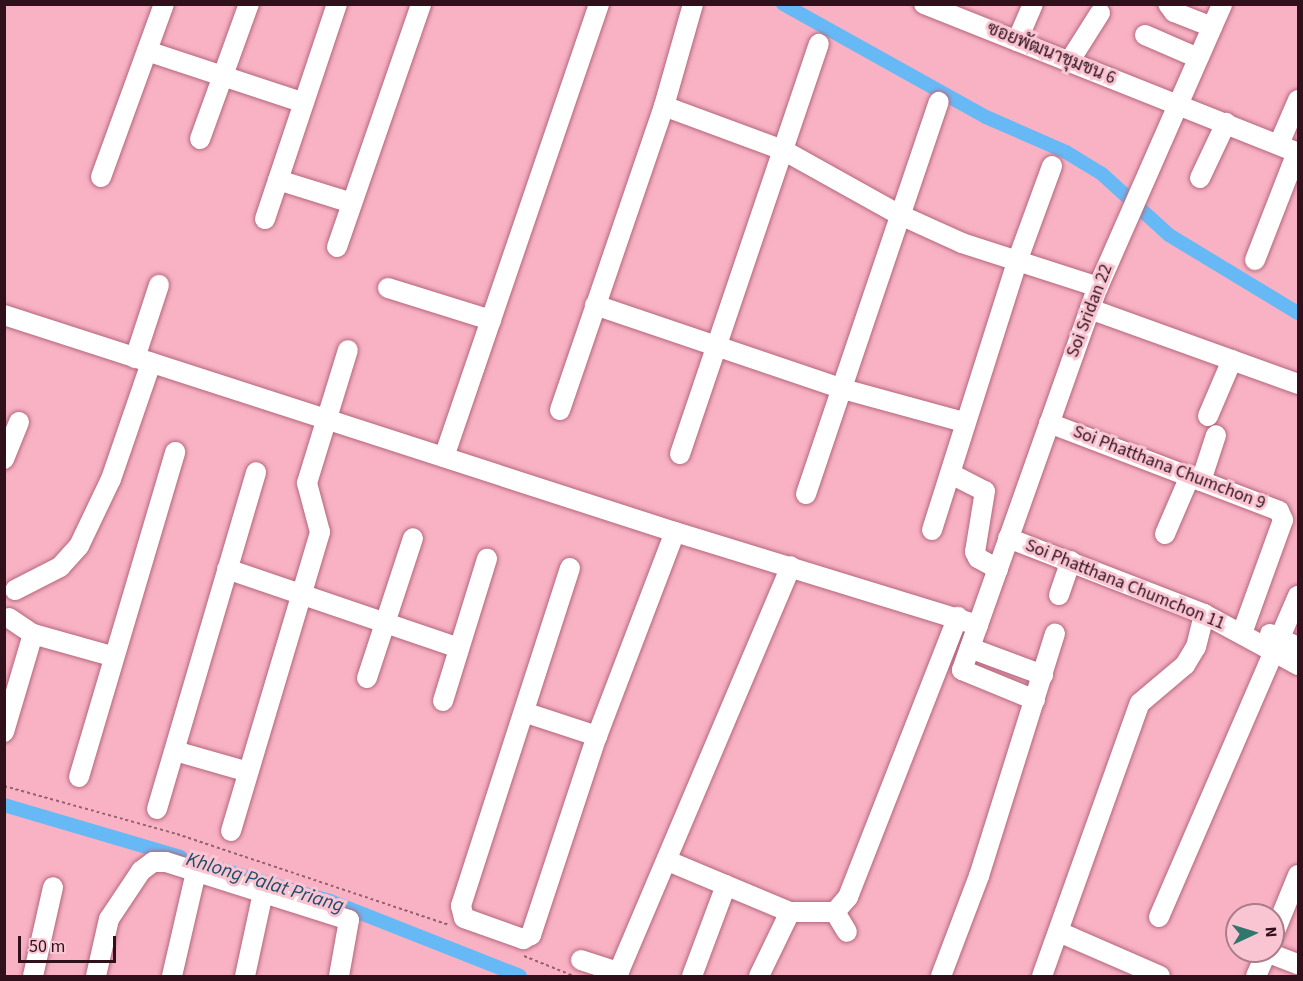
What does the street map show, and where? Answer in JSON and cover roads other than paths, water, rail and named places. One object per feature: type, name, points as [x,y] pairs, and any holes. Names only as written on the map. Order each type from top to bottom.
[{"type":"street","points":[[101,177],[164,4]]},
{"type":"street","points":[[200,139],[249,4]]},
{"type":"street","points":[[265,219],[337,4]]},
{"type":"street","points":[[337,247],[422,4]]},
{"type":"street","points":[[444,457],[599,4]]},
{"type":"street","points":[[560,410],[664,106],[693,4]]},
{"type":"street","name":"ซอยพัฒนาชุมชน 6","points":[[924,4],[1298,152]]},
{"type":"street","points":[[1017,41],[1033,4]]},
{"type":"street","points":[[1168,4],[1174,12],[1212,27]]},
{"type":"street","name":"Soi Sridan 22","points":[[1035,700],[963,672],[969,648],[1098,287],[1222,4]]},
{"type":"street","points":[[1069,62],[1100,13]]},
{"type":"street","points":[[1145,34],[1198,58]]},
{"type":"street","points":[[680,454],[819,44]]},
{"type":"street","points":[[147,51],[304,103]]},
{"type":"street","points":[[1278,144],[1299,100]]},
{"type":"street","points":[[806,494],[843,388],[898,214],[939,102]]},
{"type":"street","points":[[664,106],[783,150],[898,214],[962,243],[1098,287]]},
{"type":"street","points":[[1200,178],[1226,123]]},
{"type":"street","points":[[1255,260],[1298,152]]},
{"type":"street","points":[[932,530],[1017,259],[1052,166]]},
{"type":"street","points":[[278,180],[352,203]]},
{"type":"street","points":[[112,656],[33,634],[7,619],[17,600],[10,584],[60,567],[79,546],[111,479],[143,360],[159,285]]},
{"type":"street","points":[[388,288],[491,320]]},
{"type":"street","points":[[595,305],[843,388],[964,422]]},
{"type":"street","points":[[1090,309],[1299,384]]},
{"type":"street","points":[[4,315],[675,532],[978,625]]},
{"type":"street","points":[[231,831],[320,532],[307,483],[348,350]]},
{"type":"street","points":[[1208,416],[1232,360]]},
{"type":"street","points":[[4,459],[19,422]]},
{"type":"street","name":"Soi Phatthana Chumchon 9","points":[[1049,423],[1283,515],[1244,627]]},
{"type":"street","points":[[1165,534],[1196,479],[1216,435]]},
{"type":"street","points":[[79,777],[112,656],[175,452]]},
{"type":"street","points":[[157,808],[256,472]]},
{"type":"street","points":[[957,477],[986,491],[975,552],[978,558],[998,569]]},
{"type":"street","points":[[570,568],[461,913],[464,918],[523,939],[531,935],[597,736],[675,532]]},
{"type":"street","points":[[367,678],[412,538]]},
{"type":"street","name":"Soi Phatthana Chumchon 11","points":[[1008,538],[1204,614],[1244,627],[1285,647],[1299,665]]},
{"type":"street","points":[[443,701],[487,558]]},
{"type":"street","points":[[1059,595],[1071,561]]},
{"type":"street","points":[[577,968],[618,974],[668,861],[791,566]]},
{"type":"street","points":[[227,569],[459,648]]},
{"type":"street","points":[[1159,917],[1285,647],[1299,596]]},
{"type":"street","points":[[1042,976],[1140,703],[1185,665],[1196,646],[1204,614]]},
{"type":"street","points":[[668,861],[790,912],[835,912],[848,897],[958,617]]},
{"type":"street","points":[[4,732],[33,634]]},
{"type":"street","points":[[941,976],[979,876],[1055,634]]},
{"type":"street","points":[[969,648],[1043,675]]},
{"type":"street","points":[[524,712],[597,736]]},
{"type":"street","points":[[175,751],[248,772]]},
{"type":"street","points":[[96,976],[109,919],[141,871],[153,862],[165,862],[349,920],[339,976]]},
{"type":"street","points":[[172,976],[196,872]]},
{"type":"street","points":[[1285,908],[1299,875]]},
{"type":"street","points":[[692,976],[726,885]]},
{"type":"street","points":[[33,976],[53,887]]},
{"type":"street","points":[[245,976],[263,893]]},
{"type":"street","points":[[759,976],[790,912]]},
{"type":"street","points":[[835,912],[847,932]]},
{"type":"street","points":[[1059,932],[1150,974]]},
{"type":"street","points":[[1285,958],[1299,964]]},
{"type":"waterway","points":[[783,4],[986,117],[1066,152],[1102,174],[1169,235],[1298,313]]},
{"type":"waterway","name":"Khlong Palat Priang","points":[[4,805],[181,857]]},
{"type":"waterway","name":"Khlong Palat Priang","points":[[199,863],[330,901],[520,976]]}]
